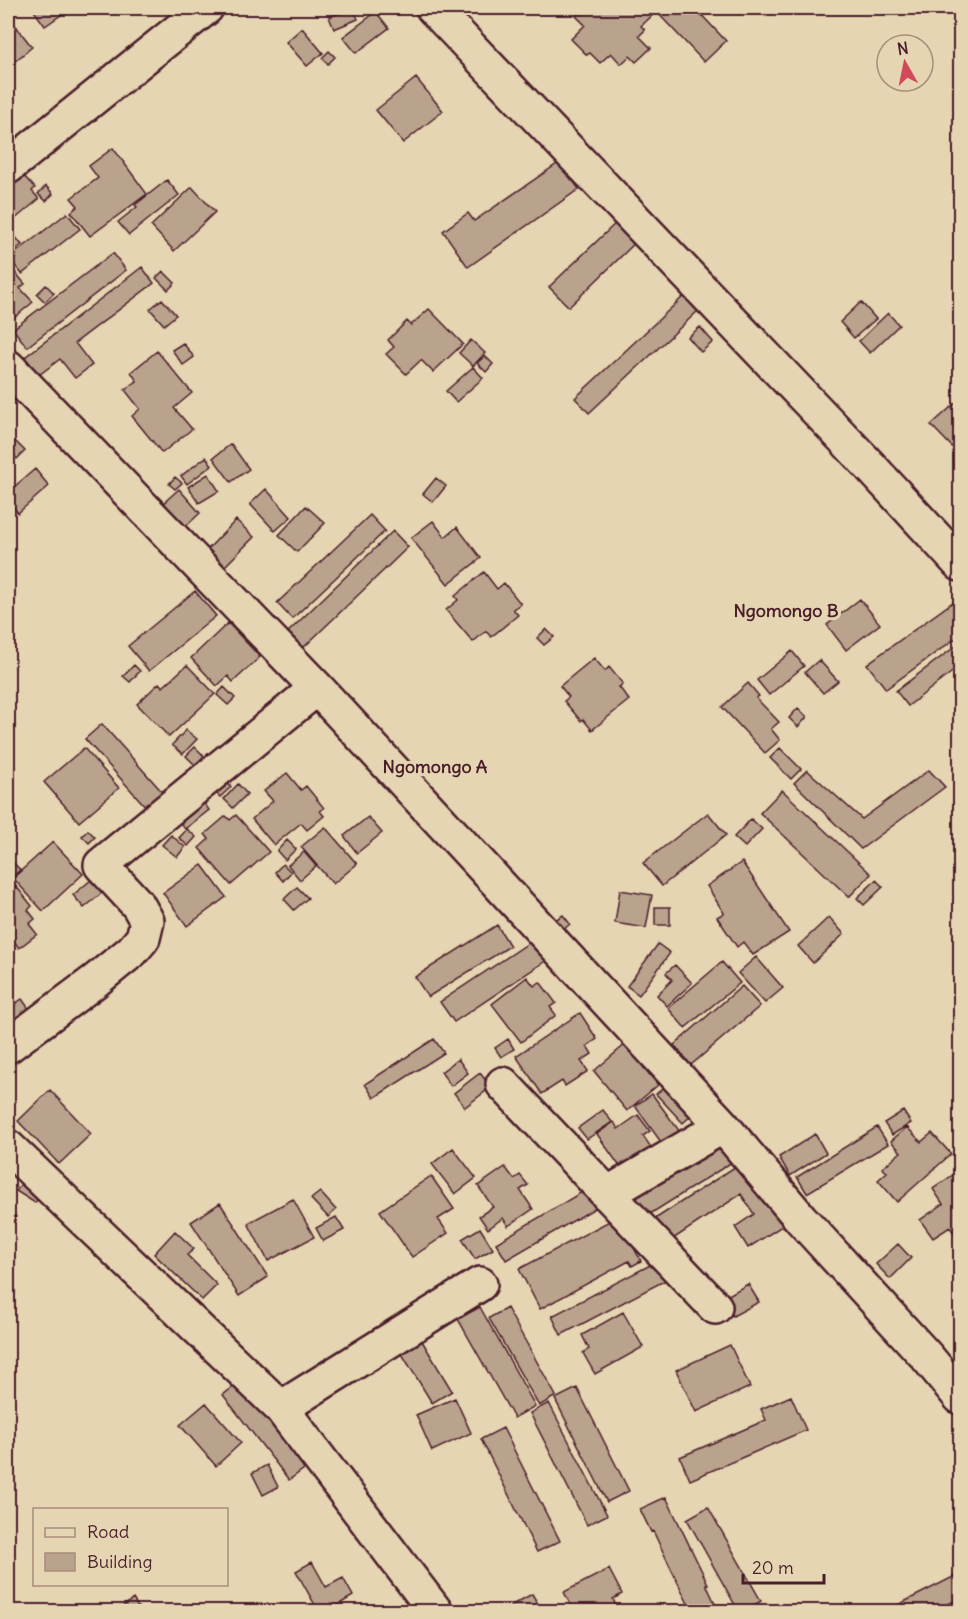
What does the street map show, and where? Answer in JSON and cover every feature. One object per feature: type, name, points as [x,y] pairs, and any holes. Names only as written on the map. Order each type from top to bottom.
[{"type":"street","points":[[8,167],[206,8]]},
{"type":"street","points":[[433,8],[869,465],[960,564]]},
{"type":"street","points":[[8,367],[317,688],[723,1126],[801,1219],[928,1358],[960,1397]]},
{"type":"street","points":[[8,1046],[95,981],[132,951],[143,938],[147,921],[138,905],[101,865],[317,688]]},
{"type":"street","points":[[503,1084],[715,1307]]},
{"type":"street","points":[[607,1194],[723,1126]]},
{"type":"street","points":[[8,1148],[280,1408],[436,1611]]},
{"type":"street","points":[[280,1408],[480,1284]]},
{"type":"building","points":[[32,8],[71,8],[45,26]]},
{"type":"building","points":[[353,8],[358,19],[334,29],[329,17]]},
{"type":"building","points":[[585,8],[650,8],[655,13],[641,26],[645,30],[639,36],[651,48],[636,62],[630,56],[621,64],[611,53],[600,63],[590,53],[587,55],[571,39],[585,25],[576,16]]},
{"type":"building","points":[[653,8],[695,8],[726,41],[704,62]]},
{"type":"building","points":[[376,12],[389,28],[356,53],[343,37]]},
{"type":"building","points":[[8,16],[32,47],[8,67]]},
{"type":"building","points":[[302,28],[323,53],[307,66],[286,42]]},
{"type":"building","points":[[329,51],[335,57],[328,64],[322,58]]},
{"type":"building","points":[[416,78],[443,111],[403,143],[376,110]]},
{"type":"building","points":[[113,148],[147,194],[90,236],[71,212],[78,206],[71,198],[98,178],[89,166]]},
{"type":"building","points":[[560,162],[579,189],[468,267],[443,231],[468,213],[474,221]]},
{"type":"building","points":[[23,175],[35,188],[32,191],[39,199],[14,220],[8,211],[8,188]]},
{"type":"building","points":[[167,180],[179,195],[129,235],[118,222],[137,207],[135,205]]},
{"type":"building","points":[[46,186],[53,194],[46,201],[38,194]]},
{"type":"building","points":[[192,187],[215,212],[174,251],[151,226]]},
{"type":"building","points":[[67,213],[80,229],[22,274],[9,258]]},
{"type":"building","points":[[620,219],[639,239],[569,307],[549,287]]},
{"type":"building","points":[[10,230],[22,245],[8,256],[8,232]]},
{"type":"building","points":[[113,253],[126,270],[27,347],[13,329]]},
{"type":"building","points":[[8,264],[25,284],[20,288],[33,302],[8,323]]},
{"type":"building","points":[[142,267],[154,283],[75,343],[92,365],[75,378],[60,359],[39,375],[25,357]]},
{"type":"building","points":[[163,271],[175,283],[168,290],[156,278]]},
{"type":"building","points":[[46,285],[54,293],[45,302],[37,294]]},
{"type":"building","points":[[685,295],[699,310],[589,413],[575,398]]},
{"type":"building","points":[[162,299],[176,315],[164,325],[150,309]]},
{"type":"building","points":[[861,302],[876,319],[854,338],[840,322]]},
{"type":"building","points":[[429,309],[463,344],[433,372],[421,360],[406,374],[386,354],[394,347],[388,340],[407,321],[411,325]]},
{"type":"building","points":[[888,313],[899,325],[870,353],[859,341]]},
{"type":"building","points":[[700,327],[713,342],[701,352],[688,337]]},
{"type":"building","points":[[471,340],[485,353],[473,366],[459,353]]},
{"type":"building","points":[[183,343],[194,357],[183,365],[172,350]]},
{"type":"building","points":[[157,351],[192,393],[174,408],[192,429],[162,453],[132,416],[140,409],[125,390],[137,381],[131,372]]},
{"type":"building","points":[[485,356],[493,364],[486,372],[477,363]]},
{"type":"building","points":[[473,367],[483,378],[456,402],[446,391]]},
{"type":"building","points":[[959,400],[960,446],[955,450],[931,425]]},
{"type":"building","points":[[15,441],[25,451],[17,459],[8,448]]},
{"type":"building","points":[[231,444],[249,469],[231,482],[213,458]]},
{"type":"building","points":[[206,457],[212,465],[187,484],[181,476]]},
{"type":"building","points":[[35,469],[49,486],[18,513],[8,500],[8,492]]},
{"type":"building","points":[[208,474],[219,491],[199,503],[188,487]]},
{"type":"building","points":[[175,477],[182,483],[175,489],[169,484]]},
{"type":"building","points":[[436,478],[446,486],[433,502],[423,494]]},
{"type":"building","points":[[179,489],[200,513],[182,530],[160,506]]},
{"type":"building","points":[[266,489],[291,517],[275,531],[250,504]]},
{"type":"building","points":[[306,506],[325,523],[297,552],[279,535]]},
{"type":"building","points":[[370,515],[385,531],[292,619],[277,603]]},
{"type":"building","points":[[236,520],[254,537],[225,566],[208,549]]},
{"type":"building","points":[[433,521],[445,537],[457,527],[481,558],[448,584],[411,538]]},
{"type":"building","points":[[393,531],[408,547],[300,651],[285,635]]},
{"type":"building","points":[[484,572],[497,589],[504,583],[521,604],[513,609],[518,615],[491,637],[486,631],[473,642],[446,610],[458,600],[455,596]]},
{"type":"building","points":[[195,591],[216,616],[149,671],[128,646]]},
{"type":"building","points":[[960,597],[960,635],[886,689],[867,664]]},
{"type":"building","points":[[860,599],[880,624],[846,650],[827,625]]},
{"type":"building","points":[[228,623],[260,657],[233,682],[228,676],[217,686],[191,658]]},
{"type":"building","points":[[546,629],[554,637],[544,645],[537,638]]},
{"type":"building","points":[[960,643],[960,666],[908,706],[896,691]]},
{"type":"building","points":[[792,651],[804,666],[769,695],[757,680]]},
{"type":"building","points":[[594,658],[605,671],[609,667],[623,684],[619,687],[629,700],[592,730],[564,701],[569,697],[560,686]]},
{"type":"building","points":[[819,660],[838,681],[823,693],[805,672]]},
{"type":"building","points":[[134,665],[140,671],[130,682],[123,676]]},
{"type":"building","points":[[187,665],[215,694],[169,737],[137,704],[159,683],[163,687]]},
{"type":"building","points":[[748,683],[759,696],[756,698],[779,722],[771,729],[780,740],[765,753],[722,707]]},
{"type":"building","points":[[224,687],[235,698],[228,705],[217,695]]},
{"type":"building","points":[[798,708],[807,717],[798,727],[789,718]]},
{"type":"building","points":[[102,724],[164,794],[147,808],[85,739]]},
{"type":"building","points":[[186,730],[197,739],[183,754],[172,745]]},
{"type":"building","points":[[195,747],[204,756],[195,765],[186,756]]},
{"type":"building","points":[[84,748],[119,788],[79,822],[44,782]]},
{"type":"building","points":[[780,748],[801,769],[791,779],[770,758]]},
{"type":"building","points":[[807,770],[862,819],[929,770],[945,787],[861,849],[794,783]]},
{"type":"building","points":[[287,773],[301,790],[306,786],[324,808],[320,811],[324,816],[307,830],[301,823],[274,845],[252,819],[273,801],[264,791]]},
{"type":"building","points":[[225,780],[231,787],[220,797],[213,790]]},
{"type":"building","points":[[238,784],[247,794],[233,808],[224,799]]},
{"type":"building","points":[[782,790],[871,874],[849,897],[760,813]]},
{"type":"building","points":[[202,800],[209,810],[185,829],[177,819]]},
{"type":"building","points":[[708,813],[726,835],[662,886],[643,863]]},
{"type":"building","points":[[236,815],[269,852],[231,885],[199,848],[209,839],[205,834],[226,816],[230,820]]},
{"type":"building","points":[[368,817],[382,833],[357,853],[344,836]]},
{"type":"building","points":[[751,819],[762,829],[745,847],[734,837]]},
{"type":"building","points":[[325,827],[357,864],[333,884],[301,847]]},
{"type":"building","points":[[187,829],[196,837],[188,846],[179,838]]},
{"type":"building","points":[[88,830],[95,837],[89,843],[82,836]]},
{"type":"building","points":[[171,835],[185,847],[177,857],[162,845]]},
{"type":"building","points":[[287,840],[296,849],[285,860],[277,851]]},
{"type":"building","points":[[53,842],[83,874],[43,911],[13,878]]},
{"type":"building","points":[[304,852],[316,866],[300,880],[288,865]]},
{"type":"building","points":[[13,862],[20,870],[8,880],[8,867]]},
{"type":"building","points":[[742,862],[789,932],[753,955],[743,942],[737,947],[717,917],[724,913],[707,886]]},
{"type":"building","points":[[283,864],[291,872],[283,881],[275,872]]},
{"type":"building","points":[[202,865],[226,897],[187,926],[163,893]]},
{"type":"building","points":[[91,880],[102,893],[84,908],[73,895]]},
{"type":"building","points":[[876,880],[883,887],[864,905],[857,898]]},
{"type":"building","points":[[8,884],[12,890],[16,886],[32,906],[28,910],[35,919],[29,924],[37,934],[19,948],[11,937],[8,940]]},
{"type":"building","points":[[297,887],[308,898],[294,910],[284,899]]},
{"type":"building","points":[[620,890],[652,895],[646,928],[615,923]]},
{"type":"building","points":[[655,907],[670,907],[670,925],[655,925]]},
{"type":"building","points":[[563,915],[570,924],[563,930],[555,920]]},
{"type":"building","points":[[829,917],[844,934],[813,963],[798,946]]},
{"type":"building","points":[[497,925],[510,946],[428,997],[415,977]]},
{"type":"building","points":[[533,940],[547,960],[454,1022],[440,1002]]},
{"type":"building","points":[[658,944],[670,953],[639,995],[627,986]]},
{"type":"building","points":[[756,957],[783,988],[765,1003],[738,973]]},
{"type":"building","points":[[722,962],[740,983],[685,1028],[668,1008]]},
{"type":"building","points":[[675,965],[692,983],[667,1006],[657,995],[672,980],[666,973]]},
{"type":"building","points":[[527,977],[534,986],[540,982],[556,1003],[550,1007],[556,1015],[521,1042],[492,1004]]},
{"type":"building","points":[[742,986],[760,1006],[691,1065],[674,1045]]},
{"type":"building","points":[[22,999],[32,1013],[12,1027],[8,1021],[8,1009]]},
{"type":"building","points":[[580,1013],[597,1039],[587,1046],[592,1054],[581,1061],[588,1071],[565,1086],[562,1081],[542,1094],[516,1056]]},
{"type":"building","points":[[434,1039],[444,1053],[374,1098],[365,1084]]},
{"type":"building","points":[[508,1039],[514,1049],[501,1057],[495,1048]]},
{"type":"building","points":[[627,1043],[658,1085],[627,1111],[594,1071]]},
{"type":"building","points":[[458,1059],[468,1073],[451,1086],[441,1072]]},
{"type":"building","points":[[480,1073],[491,1087],[465,1107],[454,1093]]},
{"type":"building","points":[[669,1083],[695,1112],[683,1123],[656,1094]]},
{"type":"building","points":[[50,1090],[91,1134],[59,1164],[18,1121]]},
{"type":"building","points":[[652,1094],[683,1136],[666,1149],[635,1106]]},
{"type":"building","points":[[603,1110],[612,1122],[587,1139],[578,1128]]},
{"type":"building","points":[[903,1111],[911,1123],[892,1135],[884,1123]]},
{"type":"building","points":[[638,1115],[650,1131],[643,1136],[653,1150],[623,1171],[597,1134],[614,1122],[618,1129]]},
{"type":"building","points":[[877,1127],[888,1144],[807,1193],[797,1177]]},
{"type":"building","points":[[907,1127],[921,1142],[932,1133],[951,1154],[897,1202],[878,1180],[887,1172],[882,1168],[901,1152],[891,1141]]},
{"type":"building","points":[[815,1134],[826,1153],[790,1176],[779,1157]]},
{"type":"building","points":[[725,1140],[737,1159],[647,1216],[635,1197]]},
{"type":"building","points":[[453,1148],[476,1178],[455,1194],[432,1164]]},
{"type":"building","points":[[747,1159],[788,1222],[748,1248],[735,1227],[754,1214],[741,1194],[670,1241],[655,1219]]},
{"type":"building","points":[[505,1167],[514,1179],[520,1175],[528,1185],[520,1190],[533,1209],[508,1226],[503,1218],[488,1229],[479,1216],[493,1207],[478,1186]]},
{"type":"building","points":[[960,1170],[960,1242],[950,1227],[933,1238],[920,1220],[943,1204],[933,1189]]},
{"type":"building","points":[[431,1176],[454,1209],[438,1219],[448,1233],[412,1257],[380,1211]]},
{"type":"building","points":[[25,1178],[43,1191],[35,1203],[16,1191]]},
{"type":"building","points":[[592,1186],[602,1204],[506,1260],[496,1243]]},
{"type":"building","points":[[320,1192],[336,1210],[328,1217],[311,1199]]},
{"type":"building","points":[[293,1199],[314,1237],[268,1261],[248,1223]]},
{"type":"building","points":[[220,1203],[268,1277],[239,1296],[191,1222]]},
{"type":"building","points":[[8,1209],[16,1217],[8,1225]]},
{"type":"building","points":[[336,1217],[344,1230],[323,1241],[316,1228]]},
{"type":"building","points":[[617,1217],[641,1261],[632,1266],[629,1261],[540,1309],[519,1269]]},
{"type":"building","points":[[480,1228],[493,1249],[475,1259],[462,1239]]},
{"type":"building","points":[[175,1231],[194,1249],[187,1255],[217,1285],[202,1300],[154,1254]]},
{"type":"building","points":[[898,1244],[911,1258],[890,1279],[876,1264]]},
{"type":"building","points":[[658,1261],[668,1279],[561,1335],[552,1316]]},
{"type":"building","points":[[748,1284],[759,1302],[733,1316],[723,1298]]},
{"type":"building","points":[[480,1307],[535,1406],[514,1418],[458,1319]]},
{"type":"building","points":[[507,1308],[556,1396],[539,1406],[489,1318]]},
{"type":"building","points":[[623,1312],[643,1347],[595,1374],[583,1353],[589,1349],[582,1335]]},
{"type":"building","points":[[419,1336],[452,1391],[432,1403],[399,1349]]},
{"type":"building","points":[[730,1345],[750,1387],[696,1412],[676,1370]]},
{"type":"building","points":[[241,1381],[308,1466],[289,1480],[223,1395]]},
{"type":"building","points":[[577,1388],[629,1491],[607,1502],[555,1399]]},
{"type":"building","points":[[791,1396],[806,1430],[690,1480],[680,1457],[766,1420],[761,1409]]},
{"type":"building","points":[[455,1398],[471,1433],[432,1451],[416,1415]]},
{"type":"building","points":[[206,1403],[241,1443],[216,1466],[180,1425]]},
{"type":"building","points":[[549,1403],[607,1515],[587,1525],[530,1413]]},
{"type":"building","points":[[503,1428],[560,1541],[537,1552],[481,1439]]},
{"type":"building","points":[[267,1465],[278,1487],[263,1495],[252,1473]]},
{"type":"building","points":[[666,1497],[719,1612],[692,1612],[640,1509]]},
{"type":"building","points":[[708,1507],[761,1601],[742,1612],[739,1612],[687,1519]]},
{"type":"building","points":[[312,1562],[326,1587],[343,1578],[353,1596],[326,1612],[319,1612],[296,1571]]},
{"type":"building","points":[[609,1569],[622,1594],[613,1599],[617,1608],[610,1612],[574,1612],[564,1592]]},
{"type":"building","points":[[955,1576],[960,1587],[960,1598],[933,1612],[886,1611]]},
{"type":"building","points":[[532,1594],[543,1612],[513,1612],[510,1606]]},
{"type":"building","points":[[133,1599],[141,1612],[116,1612]]},
{"type":"district","name":"Ngomongo B","points":[[786,610]]},
{"type":"district","name":"Ngomongo A","points":[[435,766]]}]
